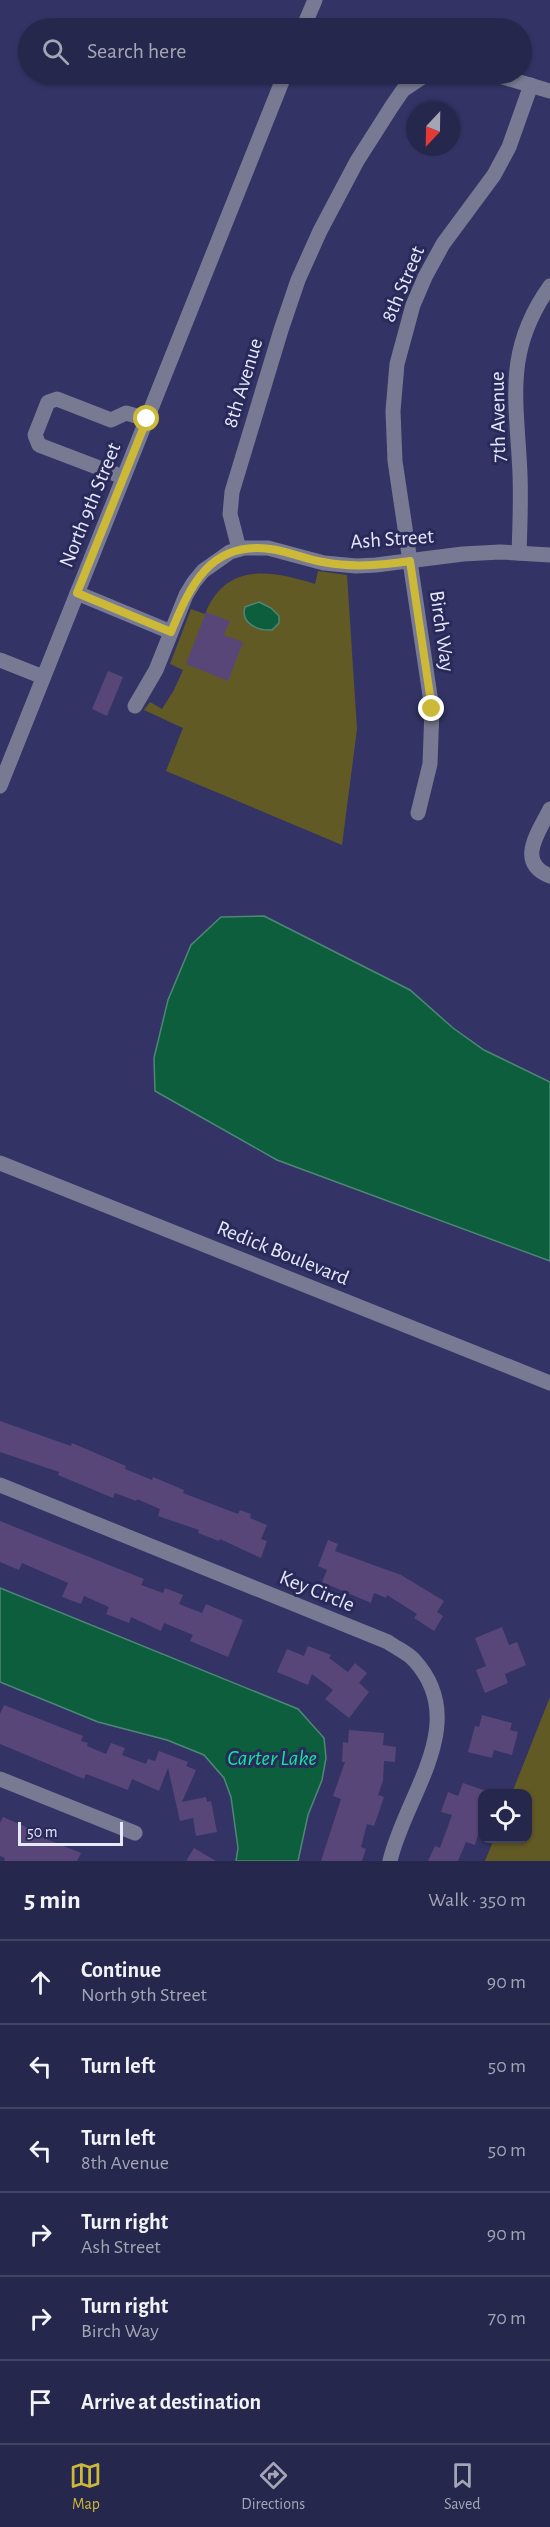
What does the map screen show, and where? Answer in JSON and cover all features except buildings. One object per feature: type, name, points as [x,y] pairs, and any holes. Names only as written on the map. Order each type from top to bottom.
[{"type":"street","points":[[307,18],[315,0]]},
{"type":"street","name":"North 9th Street","points":[[0,786],[281,84]]},
{"type":"street","name":"8th Avenue","points":[[239,549],[230,514],[232,492],[298,280],[320,231],[357,161],[403,90],[412,84]]},
{"type":"street","points":[[528,84],[550,91]]},
{"type":"street","name":"8th Street","points":[[410,561],[393,436],[394,389],[402,343],[413,305],[425,277],[444,244],[494,175],[508,147],[531,85]]},
{"type":"street","name":"7th Avenue","points":[[519,553],[520,474],[514,396],[515,379],[528,327],[550,286]]},
{"type":"street","points":[[123,477],[39,445],[35,435],[48,402],[57,399],[111,420],[126,413],[147,419]]},
{"type":"street","points":[[135,706],[156,670],[194,582],[216,561],[239,549]]},
{"type":"street","name":"Ash Street","points":[[239,549],[268,549],[324,563],[356,566],[463,554],[550,555]]},
{"type":"street","name":"Birch Way","points":[[410,561],[432,709],[433,730],[430,764],[418,813]]},
{"type":"street","points":[[77,593],[171,632]]},
{"type":"street","points":[[0,660],[43,677]]},
{"type":"street","points":[[550,809],[532,846],[530,856],[533,865],[550,876]]},
{"type":"street","name":"Redick Boulevard","points":[[0,1163],[550,1383]]},
{"type":"street","name":"Key Circle","points":[[0,1485],[388,1642],[414,1659],[432,1686],[439,1719],[433,1749],[390,1861]]},
{"type":"street","points":[[0,1779],[135,1833]]},
{"type":"shaded area","points":[[318,571],[347,575],[357,729],[342,845],[166,771],[183,728],[144,710],[150,702],[162,709],[174,690],[183,670],[170,664],[191,609],[205,614],[214,597],[225,585],[237,578],[251,574],[282,575],[315,584]]},
{"type":"shaded area","points":[[550,1697],[550,1861],[485,1861],[492,1843],[532,1843],[532,1789],[514,1789]]},
{"type":"water","points":[[259,602],[271,608],[279,616],[279,623],[272,630],[251,625],[245,617],[245,607]]},
{"type":"water","points":[[264,916],[410,990],[453,1028],[484,1050],[550,1082],[550,1261],[277,1160],[155,1091],[154,1058],[168,1000],[191,945],[221,917]]},
{"type":"water","name":"Carter Lake","points":[[0,1588],[298,1709],[324,1738],[326,1758],[322,1780],[308,1815],[298,1861],[236,1861],[238,1848],[231,1797],[224,1778],[204,1755],[167,1740],[98,1722],[0,1682]]},
{"type":"route","points":[[147,419],[77,593],[171,632],[186,595],[194,582],[203,571],[230,552],[244,548],[278,550],[324,563],[356,566],[376,566],[410,561],[432,709]]}]
